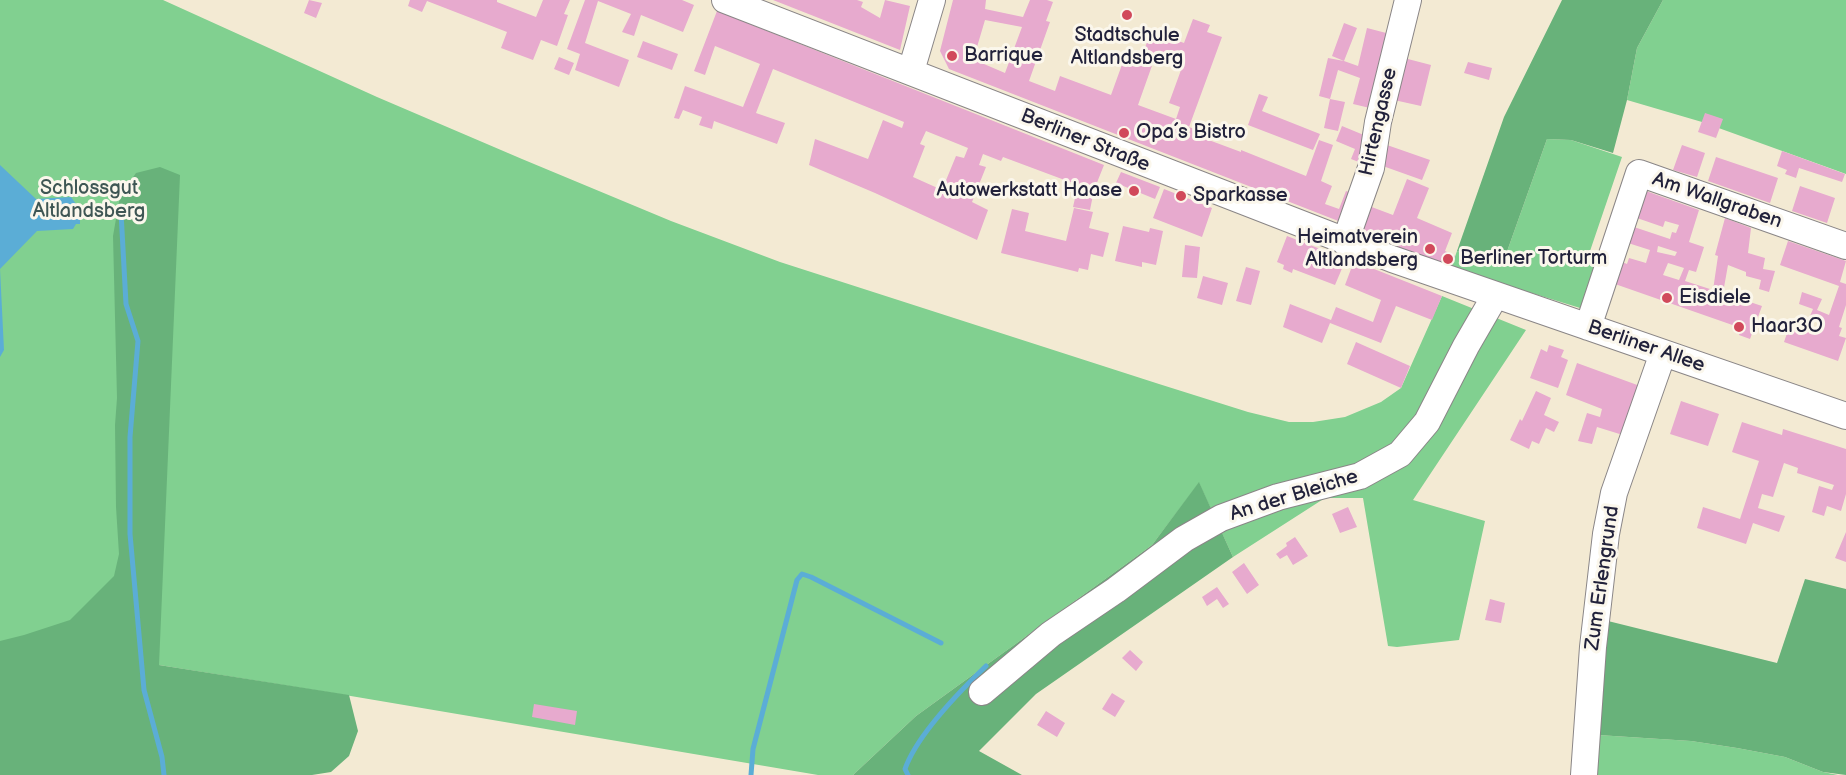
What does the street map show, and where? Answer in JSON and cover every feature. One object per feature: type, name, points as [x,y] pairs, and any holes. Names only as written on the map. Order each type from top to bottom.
[{"type":"street","points":[[911,71],[932,0]]},
{"type":"street","name":"Hirtengasse","points":[[1345,242],[1371,168],[1378,122],[1408,0]]},
{"type":"street","name":"Berliner Straße","points":[[731,1],[1109,151],[1446,279]]},
{"type":"street","name":"Am Wallgraben","points":[[1588,327],[1639,173],[1846,246]]},
{"type":"street","name":"Berliner Allee","points":[[1446,279],[1846,416]]},
{"type":"street","name":"An der Bleiche","points":[[982,692],[1051,634],[1116,590],[1184,539],[1221,518],[1278,497],[1360,476],[1400,454],[1427,422],[1495,296]]},
{"type":"street","name":"Zum Erlengrund","points":[[1584,775],[1593,647],[1606,534],[1614,493],[1663,352]]},
{"type":"green space","name":"Schlossgut Altlandsberg","points":[[0,0],[163,0],[377,97],[522,159],[671,221],[780,262],[1248,412],[1289,422],[1313,422],[1345,417],[1381,402],[1401,388],[1442,296],[1526,330],[1413,500],[1485,521],[1459,640],[1388,646],[1363,498],[1325,498],[1233,557],[1199,483],[1152,545],[916,716],[853,775],[818,775],[159,665],[0,775]]},
{"type":"green space","points":[[1562,0],[1663,0],[1637,48],[1627,100],[1613,153],[1571,140],[1547,139],[1504,260],[1457,251],[1504,117]]},
{"type":"green space","points":[[1663,0],[1846,0],[1846,174],[1702,122],[1627,100],[1637,48]]},
{"type":"green space","points":[[1547,139],[1571,140],[1622,157],[1589,254],[1602,259],[1587,303],[1580,308],[1451,268],[1457,251],[1504,260]]},
{"type":"green space","points":[[160,167],[180,175],[159,665],[349,695],[358,731],[349,756],[331,772],[312,775],[0,775],[0,641],[70,620],[114,576],[119,554],[116,507],[117,398],[113,236],[120,196],[136,173]]},
{"type":"green space","points":[[1199,482],[1233,557],[1036,694],[979,751],[1022,775],[853,775],[916,716],[1152,545]]},
{"type":"green space","points":[[1805,579],[1846,589],[1846,775],[1823,772],[1785,757],[1737,748],[1691,741],[1598,735],[1608,621],[1777,663]]},
{"type":"green space","points":[[1598,735],[1691,741],[1737,748],[1785,757],[1823,772],[1838,775],[1594,775]]},
{"type":"water","points":[[0,165],[36,199],[71,197],[76,204],[80,204],[80,224],[76,224],[73,229],[37,231],[0,269]]},
{"type":"water","points":[[0,269],[4,350],[0,357]]},
{"type":"building","points":[[309,0],[322,3],[316,18],[304,13]]},
{"type":"building","points":[[410,0],[497,0],[497,2],[536,17],[543,0],[570,0],[564,14],[568,15],[557,46],[541,40],[533,60],[501,48],[507,32],[427,1],[422,12],[408,6]]},
{"type":"building","points":[[585,0],[682,0],[694,5],[683,32],[641,15],[634,36],[622,32],[631,14],[598,1],[585,43],[629,60],[619,87],[575,70],[580,54],[567,49]]},
{"type":"building","points":[[773,0],[857,0],[863,2],[861,7],[880,18],[885,0],[910,6],[900,50]]},
{"type":"building","points":[[953,0],[986,0],[985,9],[1023,17],[1030,0],[1047,0],[1053,2],[1046,21],[1050,22],[1029,81],[1055,91],[1060,76],[1111,95],[1124,59],[1136,63],[1139,55],[1142,56],[1151,31],[1184,43],[1193,19],[1210,25],[1207,32],[1222,37],[1189,127],[1208,134],[1206,139],[1241,152],[1241,150],[1306,176],[1319,140],[1333,145],[1321,181],[1332,186],[1325,204],[1339,209],[1346,191],[1357,195],[1346,224],[949,69],[940,51]],"holes":[[[985,20],[1022,27],[1005,73],[984,64],[987,55],[973,50],[975,46],[977,47]],[[1154,60],[1181,70],[1169,103],[1180,107],[1176,119],[1138,105]]]},
{"type":"building","points":[[717,11],[1104,165],[1094,190],[1090,210],[1073,207],[1078,185],[1003,157],[1001,161],[983,154],[979,165],[986,167],[972,202],[988,210],[977,240],[809,165],[815,139],[868,159],[883,120],[902,128],[904,122],[773,69],[756,113],[785,123],[777,144],[714,121],[712,129],[699,125],[702,117],[683,110],[679,119],[674,118],[685,86],[743,107],[760,64],[715,46],[705,75],[694,71]],"holes":[[[926,131],[968,148],[964,158],[956,156],[942,190],[913,177],[925,146],[920,144]]]},
{"type":"building","points":[[1344,23],[1357,28],[1344,61],[1332,56]]},
{"type":"building","points":[[1367,28],[1390,34],[1374,109],[1353,104],[1360,78],[1338,70],[1330,99],[1319,96],[1328,58],[1358,66]]},
{"type":"building","points":[[643,41],[678,54],[672,70],[637,57]]},
{"type":"building","points":[[559,57],[574,63],[569,75],[554,69]]},
{"type":"building","points":[[1404,58],[1431,65],[1421,106],[1394,100]]},
{"type":"building","points":[[1468,62],[1492,68],[1489,80],[1464,73]]},
{"type":"building","points":[[1259,94],[1268,97],[1262,111],[1320,134],[1313,150],[1248,125]]},
{"type":"building","points":[[1330,99],[1345,102],[1338,131],[1324,128]]},
{"type":"building","points":[[1705,113],[1723,119],[1716,138],[1698,132]]},
{"type":"building","points":[[1342,126],[1371,138],[1364,164],[1351,159],[1355,149],[1336,141]]},
{"type":"building","points":[[1387,145],[1430,160],[1422,180],[1380,165]]},
{"type":"building","points":[[1682,145],[1705,153],[1697,177],[1673,170]]},
{"type":"building","points":[[1782,151],[1845,174],[1842,182],[1799,168],[1796,178],[1785,174],[1787,170],[1777,166]]},
{"type":"building","points":[[1716,157],[1778,178],[1770,203],[1708,181]]},
{"type":"building","points":[[1121,172],[1160,187],[1155,199],[1116,183]]},
{"type":"building","points":[[1407,179],[1429,188],[1417,218],[1452,233],[1445,251],[1455,256],[1451,268],[1359,231],[1369,206],[1393,215]]},
{"type":"building","points":[[1800,186],[1835,198],[1827,223],[1792,211]]},
{"type":"building","points":[[1164,189],[1212,208],[1202,237],[1153,218]]},
{"type":"building","points":[[1646,191],[1699,210],[1689,242],[1704,247],[1696,272],[1689,270],[1685,281],[1713,290],[1718,256],[1715,255],[1725,218],[1751,228],[1748,253],[1765,258],[1763,269],[1775,271],[1769,292],[1759,289],[1761,280],[1746,276],[1746,272],[1728,265],[1723,293],[1762,306],[1750,339],[1739,335],[1741,328],[1615,284],[1622,262],[1627,264],[1629,258],[1646,263],[1650,250],[1628,243],[1634,227],[1670,239],[1672,232],[1676,233],[1679,225],[1665,221],[1663,227],[1637,218]],"holes":[[[1658,246],[1677,252],[1675,256],[1657,252]],[[1668,263],[1684,268],[1679,280],[1663,275]]]},
{"type":"building","points":[[1074,208],[1093,212],[1089,228],[1109,233],[1103,257],[1091,254],[1088,270],[1079,268],[1078,272],[1001,253],[1012,209],[1029,213],[1025,231],[1066,241]]},
{"type":"building","points":[[1123,226],[1149,232],[1150,228],[1163,231],[1156,265],[1142,262],[1142,267],[1115,261]]},
{"type":"building","points":[[1287,236],[1346,259],[1335,285],[1293,269],[1292,273],[1283,269],[1284,265],[1277,262]]},
{"type":"building","points":[[1788,241],[1846,261],[1840,282],[1846,284],[1846,305],[1839,327],[1842,328],[1839,336],[1846,338],[1838,361],[1784,342],[1792,319],[1819,329],[1822,320],[1810,316],[1813,309],[1799,304],[1802,292],[1822,299],[1817,310],[1829,315],[1839,286],[1780,265]]},
{"type":"building","points":[[1185,245],[1200,247],[1197,278],[1182,277]]},
{"type":"building","points":[[1354,261],[1442,296],[1432,320],[1396,306],[1381,343],[1330,323],[1322,343],[1283,327],[1290,304],[1331,320],[1336,307],[1373,322],[1381,300],[1345,285]]},
{"type":"building","points":[[1246,267],[1260,271],[1251,305],[1236,301]]},
{"type":"building","points":[[1203,276],[1228,283],[1222,305],[1197,298]]},
{"type":"building","points":[[1356,342],[1410,366],[1401,388],[1347,364]]},
{"type":"building","points":[[1549,345],[1564,350],[1561,357],[1568,360],[1558,388],[1530,378],[1541,349],[1547,352]]},
{"type":"building","points":[[1577,363],[1640,386],[1626,436],[1597,427],[1592,444],[1578,441],[1587,413],[1600,417],[1602,409],[1566,395]]},
{"type":"building","points":[[1536,391],[1551,398],[1544,415],[1559,422],[1554,432],[1546,428],[1539,444],[1532,441],[1529,449],[1510,440]]},
{"type":"building","points":[[1681,401],[1719,414],[1708,446],[1670,434]]},
{"type":"building","points":[[1742,422],[1782,435],[1783,429],[1846,449],[1846,494],[1841,511],[1827,506],[1824,516],[1812,512],[1819,486],[1832,490],[1834,485],[1797,473],[1798,468],[1784,463],[1773,497],[1762,494],[1758,508],[1785,516],[1779,532],[1753,523],[1746,544],[1697,528],[1703,507],[1740,519],[1759,461],[1732,452]]},
{"type":"building","points":[[1348,507],[1357,527],[1340,533],[1332,514]]},
{"type":"building","points":[[1846,532],[1846,562],[1835,558]]},
{"type":"building","points":[[1295,537],[1308,556],[1293,565],[1287,555],[1280,559],[1276,554]]},
{"type":"building","points":[[1244,563],[1259,585],[1247,594],[1232,572]]},
{"type":"building","points":[[1217,587],[1229,604],[1223,608],[1217,599],[1207,606],[1202,597]]},
{"type":"building","points":[[1490,599],[1505,603],[1501,623],[1485,620]]},
{"type":"building","points":[[1130,650],[1143,662],[1136,671],[1122,658]]},
{"type":"building","points":[[1112,693],[1125,701],[1115,717],[1102,709]]},
{"type":"building","points":[[534,704],[577,711],[575,725],[532,717]]},
{"type":"building","points":[[1046,711],[1065,723],[1057,737],[1037,725]]},
{"type":"waterway","points":[[73,213],[121,212],[126,304],[138,341],[130,437],[130,534],[144,690],[162,757],[164,775]]},
{"type":"waterway","points":[[751,775],[753,749],[797,580],[802,574],[941,643]]},
{"type":"waterway","points":[[908,775],[905,769],[929,728],[986,666]]},
{"type":"place","name":"Stadtschule Altlandsberg","points":[[1127,15]]},
{"type":"place","name":"Barrique","points":[[952,56]]},
{"type":"place","name":"Opa´s Bistro","points":[[1124,133]]},
{"type":"place","name":"Autowerkstatt Haase","points":[[1134,191]]},
{"type":"place","name":"Sparkasse","points":[[1181,196]]},
{"type":"place","name":"Heimatverein Altlandsberg","points":[[1430,249]]},
{"type":"place","name":"Berliner Torturm","points":[[1448,259]]},
{"type":"place","name":"Eisdiele","points":[[1667,298]]},
{"type":"place","name":"Haar3O","points":[[1739,327]]}]
